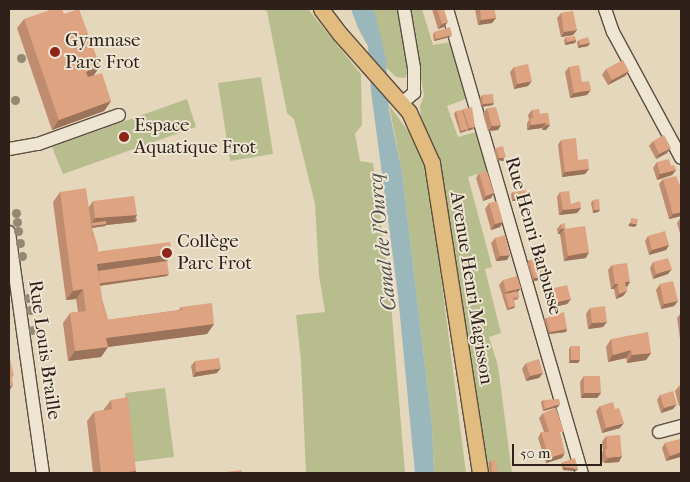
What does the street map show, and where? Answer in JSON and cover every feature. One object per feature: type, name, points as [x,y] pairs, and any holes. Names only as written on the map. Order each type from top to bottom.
[{"type":"main road","name":"Avenue Henri Magisson","points":[[321,9],[406,108],[432,163],[480,473]]},
{"type":"street","points":[[404,9],[414,68],[414,93],[406,108]]},
{"type":"street","name":"Rue Henri Barbusse","points":[[447,9],[582,473]]},
{"type":"street","points":[[604,9],[613,32],[681,158]]},
{"type":"street","points":[[9,149],[38,144],[119,115]]},
{"type":"street","name":"Rue Louis Braille","points":[[9,232],[15,318],[42,473]]},
{"type":"street","points":[[659,432],[681,426]]},
{"type":"green space","points":[[262,9],[308,9],[361,74],[362,125],[355,134],[360,161],[373,163],[390,291],[405,473],[306,473],[301,361],[296,315],[325,312],[319,275],[315,204],[294,119],[287,113],[267,11]]},
{"type":"green space","points":[[374,9],[399,9],[408,71],[405,78],[396,77],[386,67]]},
{"type":"green space","points":[[408,9],[422,9],[433,45],[451,42],[466,99],[447,106],[458,137],[476,132],[487,171],[468,177],[492,267],[485,269],[501,333],[489,337],[498,366],[512,473],[484,473],[451,227],[440,168],[421,116],[420,106],[424,95]]},
{"type":"green space","points":[[261,77],[273,154],[230,161],[218,83]]},
{"type":"green space","name":"Espace Aquatique Frot","points":[[187,99],[196,127],[63,174],[52,147]]},
{"type":"green space","points":[[389,105],[411,135],[424,164],[430,190],[466,473],[434,473],[432,426],[402,172]]},
{"type":"green space","points":[[165,388],[174,457],[133,462],[125,393]]},
{"type":"water","points":[[351,9],[374,9],[386,59],[389,110],[402,172],[432,426],[434,473],[415,473],[398,295],[371,91],[368,46],[358,28]]},
{"type":"building","name":"Gymnase Parc Frot","points":[[53,9],[62,9],[64,14],[79,9],[100,66],[86,72],[88,77],[102,73],[111,101],[59,120],[24,19]]},
{"type":"building","points":[[437,9],[444,9],[448,22],[442,24]]},
{"type":"building","points":[[480,9],[494,9],[496,18],[481,20]]},
{"type":"building","points":[[573,11],[577,30],[564,32],[561,13]]},
{"type":"building","points":[[450,27],[452,35],[436,39],[434,32]]},
{"type":"building","points":[[575,36],[576,40],[567,42],[566,37]]},
{"type":"building","points":[[588,37],[590,43],[580,45],[579,40]]},
{"type":"building","points":[[623,60],[629,71],[612,80],[606,69]]},
{"type":"building","points":[[528,64],[532,81],[517,84],[514,67]]},
{"type":"building","points":[[579,65],[582,82],[589,81],[591,90],[574,93],[569,67]]},
{"type":"building","points":[[493,94],[494,103],[483,104],[482,95]]},
{"type":"building","points":[[472,107],[475,127],[469,128],[463,109]]},
{"type":"building","points":[[496,107],[501,125],[492,126],[487,108]]},
{"type":"building","points":[[539,109],[540,114],[548,113],[550,125],[546,125],[546,123],[531,125],[530,118],[533,118],[532,110]]},
{"type":"building","points":[[462,110],[468,129],[461,131],[456,111]]},
{"type":"building","points":[[664,135],[671,148],[659,154],[653,141]]},
{"type":"building","points":[[576,138],[578,160],[588,159],[589,169],[565,172],[561,140]]},
{"type":"building","points":[[503,146],[506,158],[499,158],[496,148]]},
{"type":"building","points":[[669,159],[671,166],[674,165],[676,170],[660,174],[657,162]]},
{"type":"building","points":[[487,171],[494,193],[486,196],[479,173]]},
{"type":"building","points":[[676,176],[681,188],[681,212],[673,214],[663,179]]},
{"type":"building","points":[[86,188],[95,252],[170,242],[172,254],[97,264],[105,320],[182,310],[181,307],[212,303],[214,324],[106,338],[108,347],[75,351],[70,313],[86,311],[83,289],[73,291],[60,192]]},
{"type":"building","points":[[526,190],[527,197],[514,199],[513,192]]},
{"type":"building","points":[[569,191],[571,204],[580,201],[581,208],[563,210],[560,192]]},
{"type":"building","points":[[134,196],[137,215],[95,218],[93,201]]},
{"type":"building","points":[[599,199],[600,210],[594,210],[593,200]]},
{"type":"building","points":[[497,201],[503,222],[495,224],[489,203]]},
{"type":"building","points":[[631,218],[638,219],[637,224],[630,223]]},
{"type":"building","points":[[106,221],[106,224],[92,226],[92,223]]},
{"type":"building","points":[[565,223],[565,228],[561,229],[561,224]]},
{"type":"building","points":[[585,226],[589,252],[568,256],[564,229]]},
{"type":"building","points":[[92,228],[98,247],[98,252],[95,252]]},
{"type":"building","points":[[665,231],[669,245],[652,250],[648,236]]},
{"type":"building","points":[[505,235],[510,255],[500,256],[495,238]]},
{"type":"building","points":[[668,258],[672,269],[656,274],[653,262]]},
{"type":"building","points":[[542,259],[543,269],[547,268],[548,276],[534,278],[529,260]]},
{"type":"building","points":[[167,261],[169,274],[100,283],[98,271]]},
{"type":"building","points":[[627,263],[630,282],[625,282],[627,291],[619,294],[618,284],[615,284],[612,265]]},
{"type":"building","points":[[517,276],[521,288],[506,292],[503,280]]},
{"type":"building","points":[[673,281],[678,301],[664,304],[660,284]]},
{"type":"building","points":[[567,285],[571,299],[553,303],[550,289]]},
{"type":"building","points":[[517,291],[519,297],[513,298],[515,306],[509,308],[505,294]]},
{"type":"building","points":[[102,299],[108,320],[105,320]]},
{"type":"building","points":[[605,306],[607,322],[592,323],[590,308]]},
{"type":"building","points":[[564,312],[567,329],[550,332],[546,318]]},
{"type":"building","points":[[648,332],[651,353],[632,355],[631,350],[613,355],[611,339]]},
{"type":"building","points":[[571,346],[580,346],[580,360],[571,360]]},
{"type":"building","points":[[9,355],[14,376],[12,377],[13,385],[9,386]]},
{"type":"building","points":[[219,358],[221,368],[196,372],[195,361]]},
{"type":"building","points":[[539,359],[543,373],[530,376],[526,363]]},
{"type":"building","points":[[584,376],[600,376],[601,393],[584,393]]},
{"type":"building","points":[[673,391],[677,404],[664,408],[660,395]]},
{"type":"building","points":[[128,397],[136,471],[101,473],[94,412],[112,409],[111,400]]},
{"type":"building","points":[[559,399],[560,404],[545,409],[543,400]]},
{"type":"building","points":[[613,402],[615,409],[619,408],[624,423],[606,428],[600,406]]},
{"type":"building","points":[[556,408],[564,432],[560,432],[565,453],[549,458],[541,432],[549,432],[543,413]]},
{"type":"building","points":[[620,435],[622,456],[608,458],[605,449],[607,449],[606,436]]},
{"type":"building","points":[[680,439],[681,452],[670,456],[665,443]]},
{"type":"building","points":[[575,458],[578,469],[564,467],[563,462]]},
{"type":"building","points":[[496,460],[498,473],[492,473],[491,461]]},
{"type":"building","points":[[241,470],[242,473],[218,473]]},
{"type":"place","name":"Gymnase Parc Frot","points":[[55,52]]},
{"type":"place","name":"Espace Aquatique Frot","points":[[124,137]]},
{"type":"place","name":"Collège Parc Frot","points":[[167,253]]},
{"type":"water label","name":"Canal de l'Ourcq","points":[[382,242]]}]
